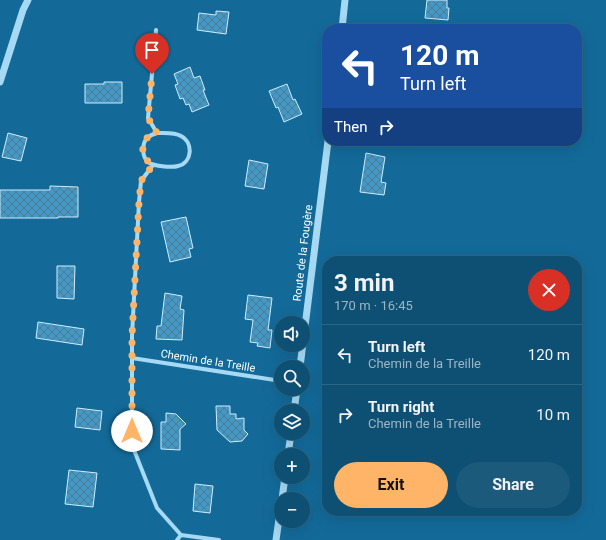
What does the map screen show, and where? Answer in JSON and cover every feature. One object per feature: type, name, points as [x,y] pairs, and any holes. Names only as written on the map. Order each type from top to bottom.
[{"type":"street","points":[[0,82],[23,10],[28,0]]},
{"type":"street","points":[[343,24],[345,0]]},
{"type":"street","points":[[156,30],[148,118],[157,133]]},
{"type":"street","points":[[157,133],[179,135],[184,138],[188,142],[190,154],[188,160],[176,167],[153,165],[148,162],[143,152],[145,140],[157,133]]},
{"type":"street","name":"Route de la Fougère","points":[[301,360],[327,146]]},
{"type":"street","points":[[153,165],[141,181],[139,202],[133,320],[132,445],[158,508],[181,535],[218,540]]},
{"type":"street","name":"Chemin de la Treille","points":[[132,358],[274,380]]},
{"type":"street","points":[[276,540],[278,528]]},
{"type":"street","points":[[177,540],[181,535]]},
{"type":"building","points":[[427,0],[447,0],[447,8],[449,8],[448,20],[425,18]]},
{"type":"building","points":[[216,11],[229,12],[226,34],[197,30],[199,13],[216,15]]},
{"type":"building","points":[[190,67],[194,78],[200,76],[205,90],[203,90],[209,105],[192,112],[189,104],[186,105],[183,98],[180,99],[175,85],[178,84],[174,74]]},
{"type":"building","points":[[104,82],[122,82],[122,103],[85,103],[85,84],[104,84]]},
{"type":"building","points":[[287,84],[293,100],[295,99],[302,114],[284,122],[269,91]]},
{"type":"building","points":[[8,133],[27,138],[21,161],[2,157]]},
{"type":"building","points":[[366,153],[385,157],[381,182],[386,183],[384,195],[360,192]]},
{"type":"building","points":[[249,160],[268,164],[264,189],[245,186]]},
{"type":"building","points":[[50,186],[78,187],[78,217],[0,218],[0,190],[50,190]]},
{"type":"building","points":[[186,217],[193,248],[189,249],[191,257],[170,262],[161,222]]},
{"type":"building","points":[[57,266],[75,266],[74,299],[57,298]]},
{"type":"building","points":[[165,293],[182,296],[180,309],[184,310],[182,340],[156,339],[157,326],[161,326]]},
{"type":"building","points":[[248,295],[272,298],[268,330],[272,330],[270,348],[257,346],[258,343],[250,342],[253,320],[245,319]]},
{"type":"building","points":[[38,322],[84,329],[82,345],[36,338]]},
{"type":"building","points":[[216,406],[230,406],[230,414],[236,414],[236,419],[244,418],[244,430],[248,434],[242,441],[230,442],[217,430]]},
{"type":"building","points":[[77,408],[102,411],[100,430],[75,427]]},
{"type":"building","points":[[166,413],[176,414],[186,424],[180,429],[180,450],[161,449],[161,422],[166,422]]},
{"type":"building","points":[[69,470],[97,473],[93,507],[65,504]]},
{"type":"building","points":[[195,484],[213,486],[210,513],[193,511]]},
{"type":"route","points":[[132,431],[132,336],[139,202],[141,181],[153,165],[145,158],[143,147],[145,140],[157,133],[148,118],[152,74]]}]
